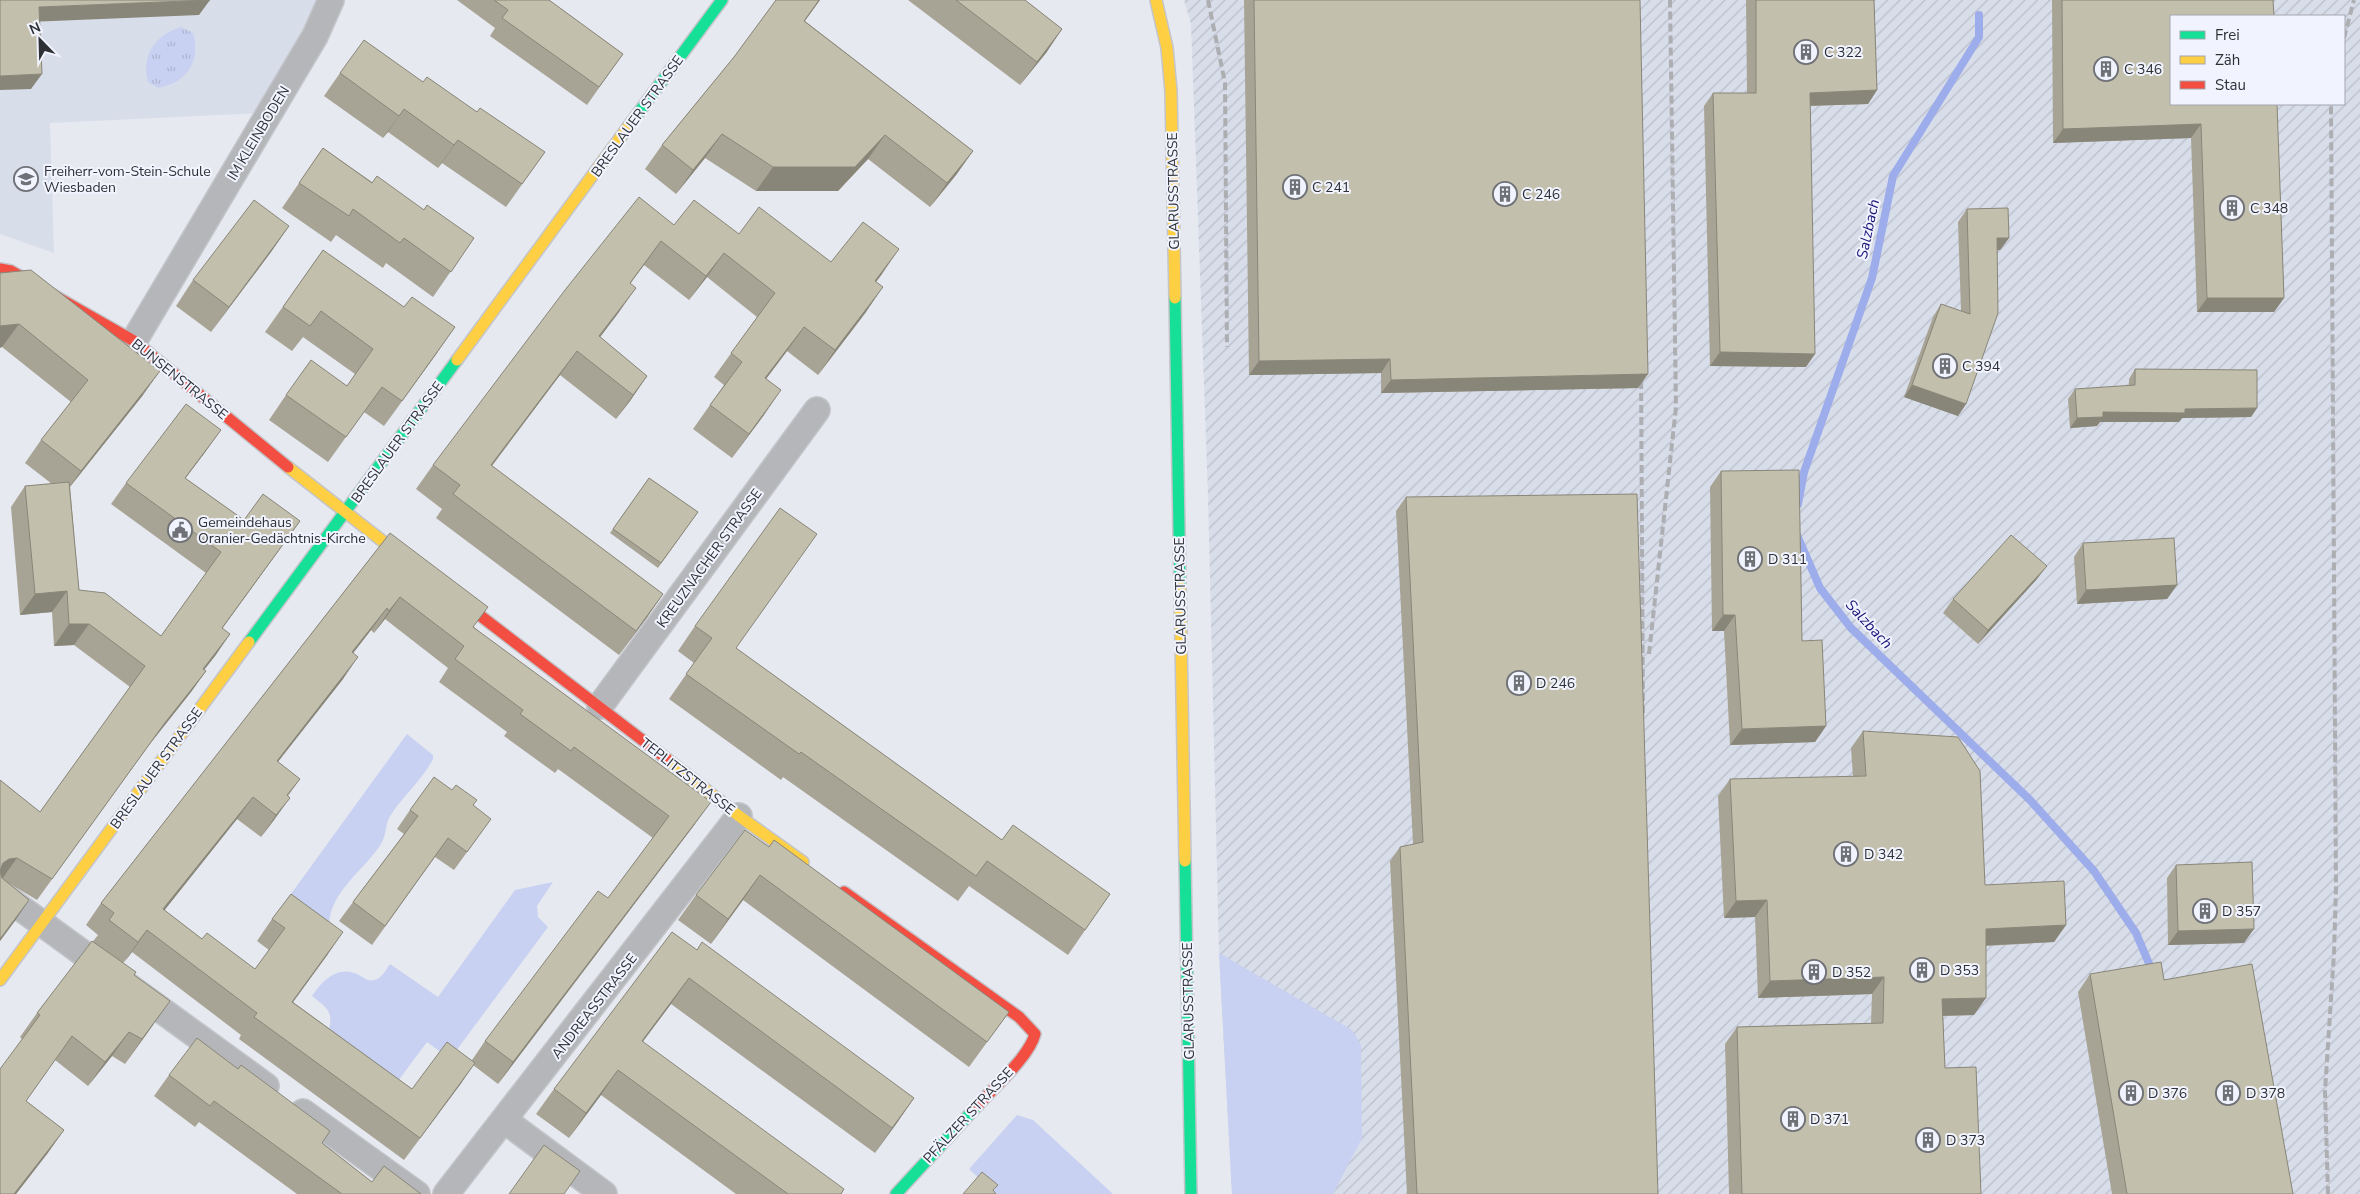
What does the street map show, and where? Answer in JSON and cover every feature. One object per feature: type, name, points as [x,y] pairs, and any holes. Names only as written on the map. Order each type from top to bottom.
[{"type":"street","name":"IM KLEINBODEN","points":[[134,340],[315,36],[331,0]]},
{"type":"street","name":"BRESLAUER STRASSE","points":[[0,980],[722,0]]},
{"type":"street","name":"GLARUSSTRASSE","points":[[1156,0],[1161,15],[1167,48],[1171,91],[1191,1194]]},
{"type":"street","name":"BUNSENSTRASSE","points":[[0,270],[11,271],[134,340],[344,513]]},
{"type":"street","name":"KREUZNACHER STRASSE","points":[[600,706],[817,410]]},
{"type":"street","points":[[344,513],[423,573]]},
{"type":"street","name":"TEPLITZSTRASSE","points":[[439,585],[600,706],[739,816],[811,868]]},
{"type":"street","name":"ANDREASSTRASSE","points":[[446,1194],[739,816]]},
{"type":"street","name":"PFÄLZER STRASSE","points":[[835,885],[1019,1017],[1034,1034],[1033,1042],[1026,1052],[896,1194]]},
{"type":"street","points":[[0,893],[417,1194]]},
{"type":"street","points":[[504,1120],[604,1194]]},
{"type":"shaded area","name":"Freiherr-vom-Stein-Schule Wiesbaden","points":[[0,0],[325,0],[261,113],[50,123],[54,253],[0,234]]},
{"type":"shaded area","points":[[1184,0],[2360,0],[2360,1194],[1232,1194],[1219,953],[1208,495],[1191,24]]},
{"type":"green space","points":[[181,27],[193,33],[195,53],[193,61],[184,76],[177,81],[158,88],[148,82],[146,72],[152,47],[164,35]]},
{"type":"green space","points":[[407,734],[433,755],[433,759],[423,775],[389,818],[381,844],[339,895],[333,906],[330,918],[330,931],[275,916]]},
{"type":"green space","points":[[553,882],[537,906],[538,917],[548,927],[450,1059],[427,1042],[398,1081],[328,1036],[329,1013],[312,996],[325,980],[337,973],[350,972],[367,980],[374,980],[382,976],[390,964],[438,997],[515,890]]},
{"type":"green space","points":[[1219,953],[1352,1030],[1361,1045],[1362,1138],[1333,1194],[1232,1194]]},
{"type":"green space","points":[[1017,1115],[1033,1120],[1113,1194],[995,1194],[969,1169]]},
{"type":"building","points":[[0,0],[210,0],[39,7],[42,74],[0,76]]},
{"type":"building","points":[[494,0],[549,0],[623,54],[599,87],[502,18],[508,10]]},
{"type":"building","points":[[776,0],[819,0],[804,21],[973,151],[947,183],[885,135],[855,167],[773,167],[722,134],[693,170],[662,145],[734,57]]},
{"type":"building","points":[[956,0],[1025,0],[1062,29],[1037,62]]},
{"type":"building","name":"C 246","points":[[1254,0],[1640,0],[1648,374],[1391,380],[1390,359],[1259,361]]},
{"type":"building","points":[[1756,0],[1874,0],[1877,90],[1810,93],[1815,354],[1720,352],[1713,93],[1756,93]]},
{"type":"building","points":[[2062,0],[2273,0],[2274,15],[2170,15],[2170,105],[2277,105],[2284,298],[2207,298],[2201,124],[2063,129]]},
{"type":"building","points":[[364,40],[423,82],[427,77],[477,112],[480,108],[545,152],[522,184],[458,140],[454,145],[404,109],[399,116],[340,73]]},
{"type":"building","points":[[323,148],[372,183],[377,176],[424,210],[427,205],[474,238],[451,272],[404,238],[400,243],[353,209],[349,216],[299,183]]},
{"type":"building","points":[[639,197],[674,225],[694,200],[739,234],[759,207],[831,262],[863,222],[899,249],[875,281],[883,287],[835,350],[804,327],[765,378],[781,390],[749,434],[710,405],[742,362],[731,353],[775,293],[724,253],[706,276],[661,241],[630,283],[636,288],[599,336],[647,376],[633,395],[577,351],[491,465],[663,594],[636,631],[453,494],[460,485],[433,465],[565,290]]},
{"type":"building","points":[[254,200],[289,226],[229,307],[193,280]]},
{"type":"building","points":[[2008,208],[2009,238],[1997,238],[1998,313],[1966,404],[1912,385],[1941,304],[1970,314],[1967,209]]},
{"type":"building","points":[[323,250],[404,307],[412,297],[455,327],[402,401],[382,387],[346,437],[286,395],[311,360],[347,386],[373,349],[321,311],[310,326],[283,307]]},
{"type":"building","points":[[31,270],[160,371],[81,471],[41,440],[88,380],[19,324],[0,326],[0,273]]},
{"type":"building","points":[[2135,369],[2257,370],[2257,408],[2185,409],[2185,413],[2103,412],[2103,417],[2077,418],[2075,389],[2135,385]]},
{"type":"building","points":[[186,404],[221,430],[185,478],[244,520],[263,494],[300,521],[222,628],[230,634],[203,669],[206,671],[164,724],[52,879],[17,858],[9,859],[3,863],[0,871],[0,780],[40,812],[145,666],[89,624],[69,624],[67,591],[35,594],[25,486],[69,482],[79,590],[105,593],[161,636],[221,552],[126,483]]},
{"type":"building","points":[[1799,470],[1802,641],[1822,640],[1826,726],[1742,729],[1735,615],[1723,615],[1721,471]]},
{"type":"building","points":[[649,478],[698,512],[661,563],[613,529]]},
{"type":"building","name":"D 246","points":[[1637,494],[1658,1194],[1417,1194],[1400,847],[1423,842],[1406,497]]},
{"type":"building","points":[[780,508],[817,534],[736,648],[1002,840],[1013,825],[1110,894],[1085,930],[987,861],[976,876],[801,752],[799,754],[686,674],[712,638],[695,626]]},
{"type":"building","points":[[390,533],[488,607],[473,627],[711,802],[513,1062],[485,1041],[598,891],[608,898],[669,816],[574,747],[571,751],[520,714],[523,710],[455,659],[464,646],[400,597],[389,611],[387,608],[352,652],[358,657],[277,761],[300,779],[287,795],[290,798],[276,815],[253,797],[163,909],[202,939],[207,933],[255,969],[285,928],[272,919],[291,894],[343,932],[292,1002],[412,1089],[447,1042],[475,1063],[420,1138],[254,1017],[257,1013],[147,930],[138,942],[109,920],[114,913],[101,903]]},
{"type":"building","points":[[2011,535],[2047,566],[1988,630],[1953,599]]},
{"type":"building","points":[[2174,538],[2177,585],[2086,590],[2083,543]]},
{"type":"building","points":[[1863,731],[1958,737],[1980,771],[1985,885],[2064,881],[2066,925],[1986,929],[1986,998],[1942,999],[1945,1068],[1976,1067],[1981,1194],[1742,1194],[1737,1027],[1883,1023],[1884,977],[1770,981],[1767,900],[1736,901],[1730,779],[1866,776]]},
{"type":"building","points":[[434,777],[452,790],[456,785],[477,800],[473,805],[491,819],[467,852],[448,838],[385,926],[353,902],[418,816],[410,810]]},
{"type":"building","points":[[745,830],[769,847],[774,840],[1009,1012],[987,1042],[760,875],[728,919],[696,895]]},
{"type":"building","name":"D 357","points":[[2252,862],[2254,929],[2178,931],[2176,865]]},
{"type":"building","points":[[0,871],[2,878],[29,900],[0,939]]},
{"type":"building","points":[[672,932],[697,950],[702,942],[914,1098],[892,1128],[689,978],[642,1041],[844,1189],[841,1194],[788,1194],[618,1070],[586,1113],[554,1089]]},
{"type":"building","points":[[92,941],[136,972],[134,975],[170,1001],[142,1039],[129,1032],[105,1062],[72,1036],[26,1101],[64,1130],[14,1194],[0,1194],[0,1069],[40,1015],[37,1013]]},
{"type":"building","points":[[2161,962],[2164,980],[2252,964],[2293,1194],[2127,1194],[2090,974]]},
{"type":"building","points":[[197,1038],[238,1069],[241,1065],[330,1131],[322,1143],[372,1182],[384,1166],[421,1194],[342,1194],[214,1101],[210,1106],[169,1075]]},
{"type":"building","points":[[544,1145],[580,1171],[564,1194],[509,1194]]},
{"type":"building","points":[[982,1172],[998,1185],[993,1190],[996,1194],[963,1194]]},
{"type":"waterway","name":"Salzbach","points":[[1798,504],[1804,472],[1872,278],[1893,176],[1979,37],[1979,15]]},
{"type":"waterway","name":"Salzbach","points":[[1797,535],[1820,588],[1851,628],[2030,800],[2094,871],[2136,933],[2153,973]]},
{"type":"railway","points":[[1208,0],[1225,83],[1227,347]]},
{"type":"railway","points":[[1649,654],[1676,407],[1670,0]]},
{"type":"railway","points":[[2345,34],[2354,0]]},
{"type":"railway","points":[[2328,1194],[2325,1091],[2334,953],[2336,888],[2331,105]]},
{"type":"railway","points":[[1641,369],[1643,717]]},
{"type":"traffic: fast","points":[[628,127],[722,0]]},
{"type":"traffic: fast","points":[[1175,298],[1180,587]]},
{"type":"traffic: fast","points":[[249,642],[457,360]]},
{"type":"traffic: fast","points":[[1185,861],[1191,1194]]},
{"type":"traffic: fast","points":[[896,1194],[978,1105]]},
{"type":"traffic: slow","points":[[1156,0],[1167,48],[1171,91],[1175,298]]},
{"type":"traffic: slow","points":[[457,360],[628,127]]},
{"type":"traffic: slow","points":[[288,467],[413,565]]},
{"type":"traffic: slow","points":[[1180,587],[1185,861]]},
{"type":"traffic: slow","points":[[0,980],[249,642]]},
{"type":"traffic: slow","points":[[667,759],[739,816],[803,862]]},
{"type":"traffic: jam","points":[[0,269],[11,271],[134,341],[288,467]]},
{"type":"traffic: jam","points":[[452,594],[667,759]]},
{"type":"traffic: jam","points":[[844,892],[1019,1017],[1035,1034],[1032,1043],[1019,1062],[978,1105]]},
{"type":"place","name":"C 322","points":[[1806,52]]},
{"type":"place","name":"C 346","points":[[2106,69]]},
{"type":"place","name":"Freiherr-vom-Stein-Schule Wiesbaden","points":[[26,179]]},
{"type":"place","name":"C 241","points":[[1295,187]]},
{"type":"place","name":"C 246","points":[[1505,194]]},
{"type":"place","name":"C 348","points":[[2232,208]]},
{"type":"place","name":"C 394","points":[[1945,366]]},
{"type":"place","name":"Gemeindehaus Oranier-Gedächtnis-Kirche","points":[[180,530]]},
{"type":"place","name":"D 311","points":[[1750,559]]},
{"type":"place","name":"D 246","points":[[1519,683]]},
{"type":"place","name":"D 342","points":[[1846,854]]},
{"type":"place","name":"D 357","points":[[2205,911]]},
{"type":"place","name":"D 353","points":[[1922,970]]},
{"type":"place","name":"D 352","points":[[1814,972]]},
{"type":"place","name":"D 376","points":[[2131,1093]]},
{"type":"place","name":"D 378","points":[[2228,1093]]},
{"type":"place","name":"D 371","points":[[1793,1119]]},
{"type":"place","name":"D 373","points":[[1928,1140]]}]
